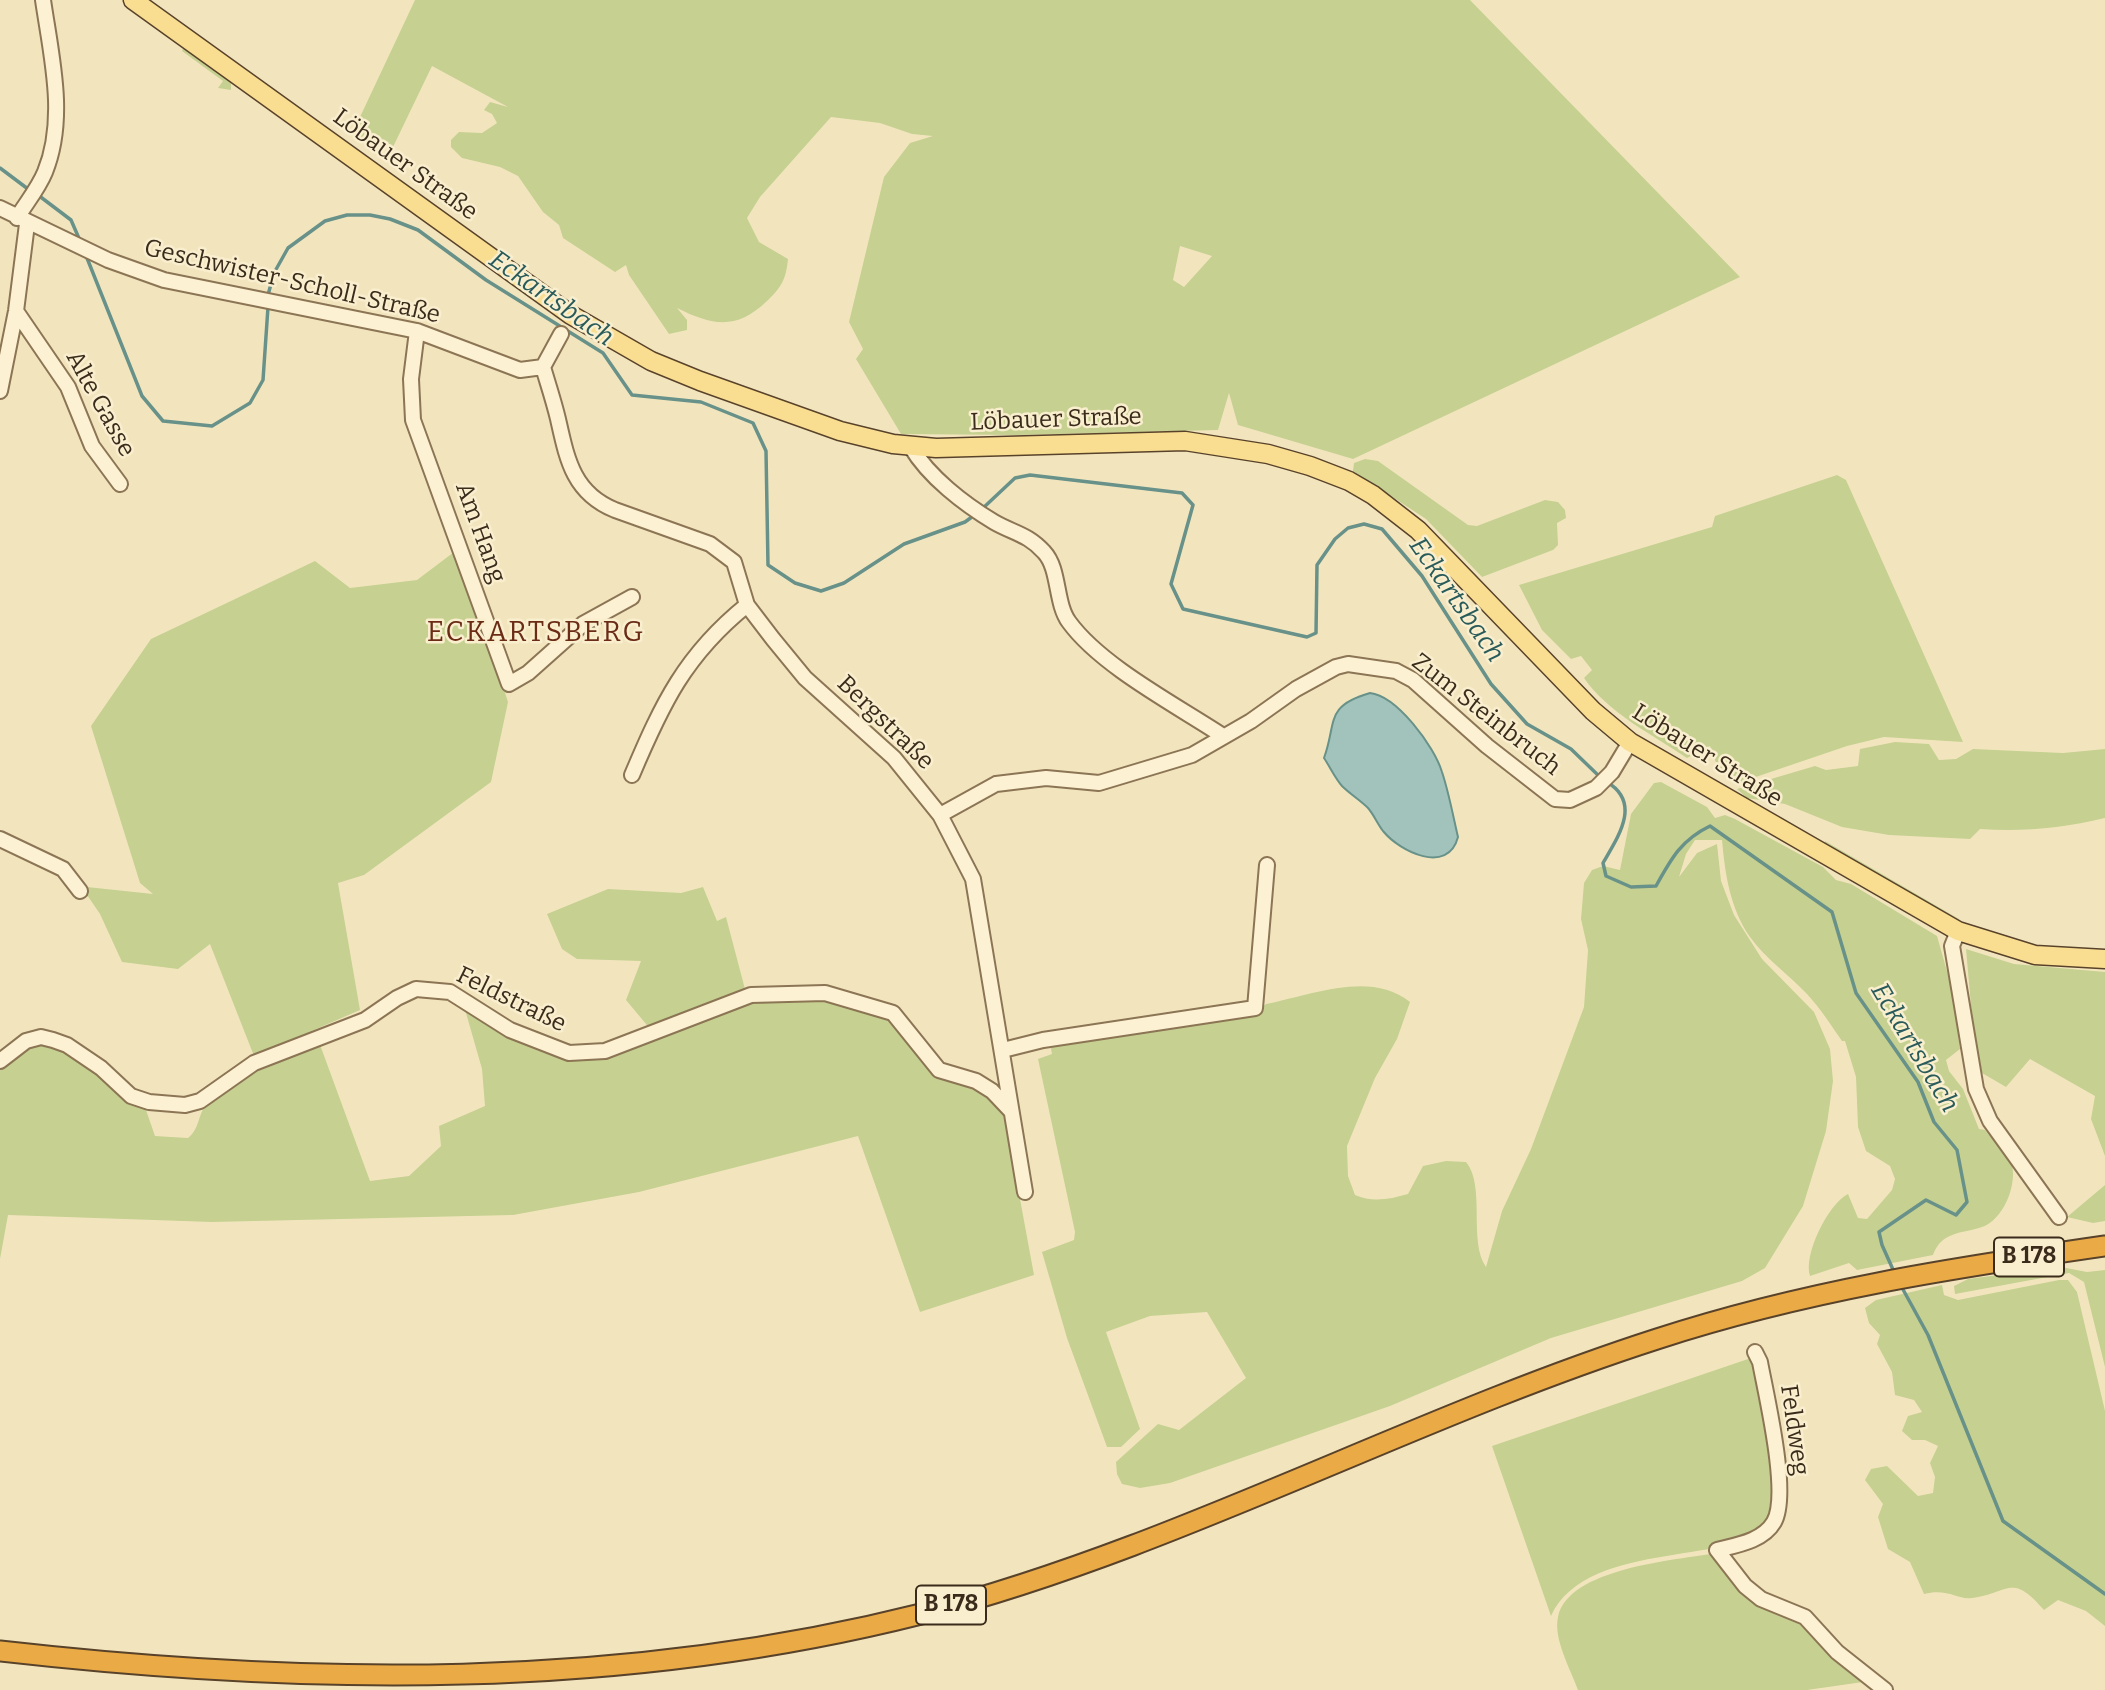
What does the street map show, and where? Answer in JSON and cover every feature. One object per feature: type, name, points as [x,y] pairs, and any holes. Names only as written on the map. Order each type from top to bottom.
[{"type":"highway","name":"B 178","points":[[0,1651],[256,1674],[447,1677],[638,1665],[790,1643],[920,1615],[1031,1582],[1180,1527],[1559,1373],[1709,1323],[1854,1285],[1961,1266],[2105,1246]]},
{"type":"main road","name":"Löbauer Straße","points":[[133,0],[567,323],[700,381],[841,431],[911,447],[1185,441],[1268,454],[1349,481],[1373,495],[1418,530],[1593,711],[1630,742],[1954,929],[2035,955],[2105,958]]},
{"type":"street","points":[[0,391],[16,311],[22,221],[53,144],[55,103],[43,0]]},
{"type":"street","name":"Geschwister-Scholl-Straße","points":[[0,208],[92,253],[173,282],[417,331],[520,370],[542,367]]},
{"type":"street","name":"Alte Gasse","points":[[16,311],[68,387],[92,446],[120,484]]},
{"type":"street","points":[[542,367],[567,323]]},
{"type":"street","name":"Am Hang","points":[[417,331],[411,379],[413,420],[509,684],[528,673],[583,624],[632,597]]},
{"type":"street","name":"Bergstraße","points":[[542,367],[569,469],[577,482],[599,504],[710,544],[734,562],[747,605],[805,678],[894,758],[940,815],[973,878],[1025,1192]]},
{"type":"street","points":[[911,447],[928,470],[972,505],[990,518],[1020,532],[1046,554],[1066,619],[1088,646],[1223,736]]},
{"type":"street","points":[[632,775],[663,702],[718,628],[747,605]]},
{"type":"street","name":"Zum Steinbruch","points":[[940,815],[996,784],[1046,778],[1099,783],[1192,755],[1336,667],[1348,664],[1382,668],[1413,680],[1487,746],[1555,799],[1570,800],[1595,788],[1612,772],[1630,742]]},
{"type":"street","points":[[0,839],[63,869],[80,891]]},
{"type":"street","points":[[1003,1050],[1043,1040],[1255,1008],[1267,865]]},
{"type":"street","points":[[1954,929],[1952,946],[1976,1089],[1996,1130],[2059,1217]]},
{"type":"street","name":"Feldstraße","points":[[0,1061],[26,1041],[41,1037],[53,1040],[101,1068],[131,1096],[149,1102],[185,1105],[200,1101],[254,1063],[365,1020],[397,998],[416,989],[450,992],[510,1030],[569,1053],[605,1051],[751,995],[825,993],[893,1013],[939,1070],[976,1081],[992,1091],[1010,1110]]},
{"type":"street","points":[[976,1081],[992,1077],[1005,1067]]},
{"type":"street","name":"Feldweg","points":[[1755,1352],[1760,1362],[1779,1475],[1780,1502],[1774,1522],[1751,1541],[1717,1550],[1745,1586],[1761,1598],[1805,1617],[1837,1652],[1885,1690]]},
{"type":"green space","points":[[415,0],[1470,0],[1740,277],[1353,459],[1238,425],[1229,393],[1218,430],[1017,435],[901,434],[856,359],[863,349],[849,322],[884,177],[910,143],[933,136],[912,134],[880,123],[831,117],[760,197],[747,218],[759,242],[788,259],[780,287],[756,310],[735,321],[702,319],[677,308],[687,320],[687,330],[669,334],[629,275],[626,265],[615,272],[563,238],[559,225],[543,212],[518,176],[500,167],[462,158],[451,147],[451,140],[459,132],[482,133],[497,123],[492,114],[484,110],[490,102],[508,107],[432,66],[393,147],[362,142],[352,134]],"holes":[[[1180,246],[1212,256],[1184,287],[1173,280]]]},
{"type":"green space","points":[[184,46],[231,80],[231,90],[218,88],[223,81],[182,51]]},
{"type":"green space","points":[[1365,459],[1378,461],[1468,525],[1477,526],[1545,500],[1558,502],[1565,510],[1566,518],[1557,523],[1558,545],[1553,550],[1482,577],[1426,519],[1353,471],[1354,463]]},
{"type":"green space","points":[[1837,475],[1846,480],[1963,742],[1884,737],[1847,746],[1741,782],[1726,771],[1720,774],[1710,746],[1687,758],[1605,702],[1584,678],[1592,670],[1581,656],[1571,659],[1542,630],[1519,585],[1712,527],[1715,516]]},
{"type":"green space","points":[[458,549],[508,702],[491,782],[364,875],[338,883],[360,1010],[254,1056],[210,944],[178,969],[122,962],[100,914],[83,889],[87,887],[153,894],[140,883],[91,726],[151,639],[315,561],[350,588],[417,580]]},
{"type":"green space","points":[[1895,742],[1929,744],[1939,760],[1956,759],[1973,749],[2063,753],[2105,749],[2105,818],[2043,828],[1980,829],[1970,839],[1889,835],[1842,827],[1785,804],[1747,798],[1737,789],[1815,766],[1826,770],[1858,766],[1860,749]]},
{"type":"green space","points":[[1661,782],[1707,807],[1715,818],[1725,815],[1735,819],[1823,867],[1836,880],[1851,884],[1937,936],[1952,989],[1960,1049],[1946,1060],[1949,1071],[1963,1089],[1979,1129],[1985,1130],[2012,1165],[2010,1192],[2002,1210],[1990,1223],[1982,1227],[1947,1237],[1933,1255],[1857,1270],[1849,1263],[1810,1276],[1810,1256],[1814,1243],[1825,1219],[1840,1200],[1848,1194],[1858,1218],[1867,1219],[1892,1190],[1895,1179],[1890,1166],[1866,1151],[1858,1127],[1856,1077],[1845,1041],[1842,1041],[1807,994],[1756,945],[1743,926],[1730,890],[1722,840],[1695,840],[1686,854],[1679,877],[1697,853],[1717,844],[1721,881],[1734,915],[1762,959],[1814,1012],[1830,1049],[1833,1081],[1826,1131],[1803,1206],[1765,1268],[1742,1281],[1551,1338],[1390,1406],[1170,1483],[1140,1488],[1122,1484],[1117,1474],[1116,1462],[1158,1424],[1179,1430],[1246,1378],[1207,1312],[1150,1316],[1106,1332],[1140,1429],[1121,1447],[1107,1447],[1067,1338],[1042,1252],[1074,1240],[1075,1232],[1038,1059],[1052,1054],[1050,1044],[1257,1012],[1266,1004],[1321,991],[1359,986],[1394,993],[1410,1002],[1397,1039],[1375,1078],[1347,1146],[1348,1176],[1355,1195],[1375,1200],[1388,1199],[1408,1194],[1423,1166],[1446,1161],[1466,1162],[1475,1185],[1478,1243],[1486,1267],[1502,1211],[1531,1149],[1584,1007],[1588,950],[1581,919],[1584,883],[1592,870],[1603,866],[1620,870],[1631,814],[1654,783]]},
{"type":"green space","points":[[1825,841],[1959,919],[1960,920],[1824,846]]},
{"type":"green space","points":[[703,887],[717,921],[726,917],[746,993],[651,1030],[626,1000],[641,961],[577,959],[562,949],[547,914],[608,889],[681,893]]},
{"type":"green space","points":[[1966,949],[2014,964],[2105,972],[2105,1156],[2091,1119],[2095,1096],[2030,1059],[2006,1087],[1982,1073],[1972,1017]]},
{"type":"green space","points":[[817,996],[890,1015],[936,1075],[980,1092],[1004,1112],[1034,1275],[920,1312],[858,1136],[639,1192],[513,1215],[212,1222],[8,1215],[0,1259],[0,1068],[31,1046],[45,1044],[60,1048],[91,1067],[146,1110],[155,1136],[188,1138],[195,1130],[202,1110],[221,1092],[261,1068],[319,1042],[370,1181],[409,1176],[441,1146],[439,1126],[485,1106],[482,1069],[464,1006],[569,1056],[750,1003]]},
{"type":"green space","points":[[2105,1185],[2105,1221],[2093,1223],[2067,1217]]},
{"type":"green space","points":[[2061,1267],[2087,1272],[2105,1270],[2105,1367],[2084,1282],[2069,1273],[1955,1294],[1954,1286],[1968,1279]]},
{"type":"green space","points":[[2068,1280],[2077,1292],[2105,1411],[2105,1626],[2086,1611],[2058,1600],[2044,1610],[2033,1598],[2017,1588],[1972,1598],[1940,1592],[1924,1594],[1910,1562],[1888,1549],[1878,1517],[1883,1504],[1865,1480],[1871,1469],[1887,1466],[1918,1496],[1933,1493],[1935,1477],[1930,1463],[1938,1446],[1925,1440],[1912,1440],[1902,1431],[1908,1416],[1922,1412],[1914,1400],[1895,1395],[1892,1372],[1877,1344],[1880,1335],[1869,1323],[1865,1308],[1876,1300],[1942,1285],[1944,1295],[1958,1300]]},
{"type":"green space","points":[[1751,1358],[1756,1363],[1776,1481],[1769,1521],[1755,1535],[1730,1544],[1630,1563],[1597,1574],[1570,1591],[1551,1616],[1492,1446]]},
{"type":"green space","points":[[1717,1553],[1742,1586],[1797,1616],[1870,1681],[1807,1690],[1578,1690],[1558,1635],[1558,1617],[1566,1600],[1581,1587],[1626,1569]]},
{"type":"water","points":[[1370,693],[1381,696],[1403,712],[1423,736],[1438,761],[1458,837],[1453,849],[1444,855],[1423,856],[1391,839],[1368,808],[1342,786],[1324,758],[1339,710],[1355,698]]},
{"type":"waterway","name":"Eckartsbach","points":[[0,168],[32,192]]},
{"type":"waterway","name":"Eckartsbach","points":[[38,195],[71,220],[81,243]]},
{"type":"waterway","name":"Eckartsbach","points":[[268,295],[274,273],[288,248],[325,221],[347,215],[370,215],[390,219],[418,230],[486,280],[603,353],[632,395],[701,402],[753,423],[766,451],[768,565],[795,583],[821,591],[844,583],[904,544],[965,522],[976,514]]},
{"type":"waterway","name":"Eckartsbach","points":[[85,253],[142,396],[163,421],[212,426],[250,403],[263,380],[268,307]]},
{"type":"waterway","name":"Eckartsbach","points":[[982,509],[1015,478],[1030,475],[1182,493],[1193,505],[1171,584],[1183,609],[1307,637],[1316,633],[1317,565],[1335,539],[1348,528],[1364,524],[1382,529],[1422,576],[1491,684],[1527,724],[1571,749],[1601,778]]},
{"type":"waterway","name":"Eckartsbach","points":[[1607,782],[1617,790],[1625,810],[1620,831],[1603,863],[1606,876],[1631,887],[1656,886],[1684,844],[1710,826],[1832,912],[1856,993],[1918,1082],[1934,1122],[1957,1150],[1967,1202],[1956,1215],[1926,1200],[1879,1232],[1895,1274]]},
{"type":"waterway","name":"Eckartsbach","points":[[1900,1284],[1928,1335],[2003,1521],[2105,1594]]},
{"type":"district","name":"ECKARTSBERG","points":[[536,633]]}]
